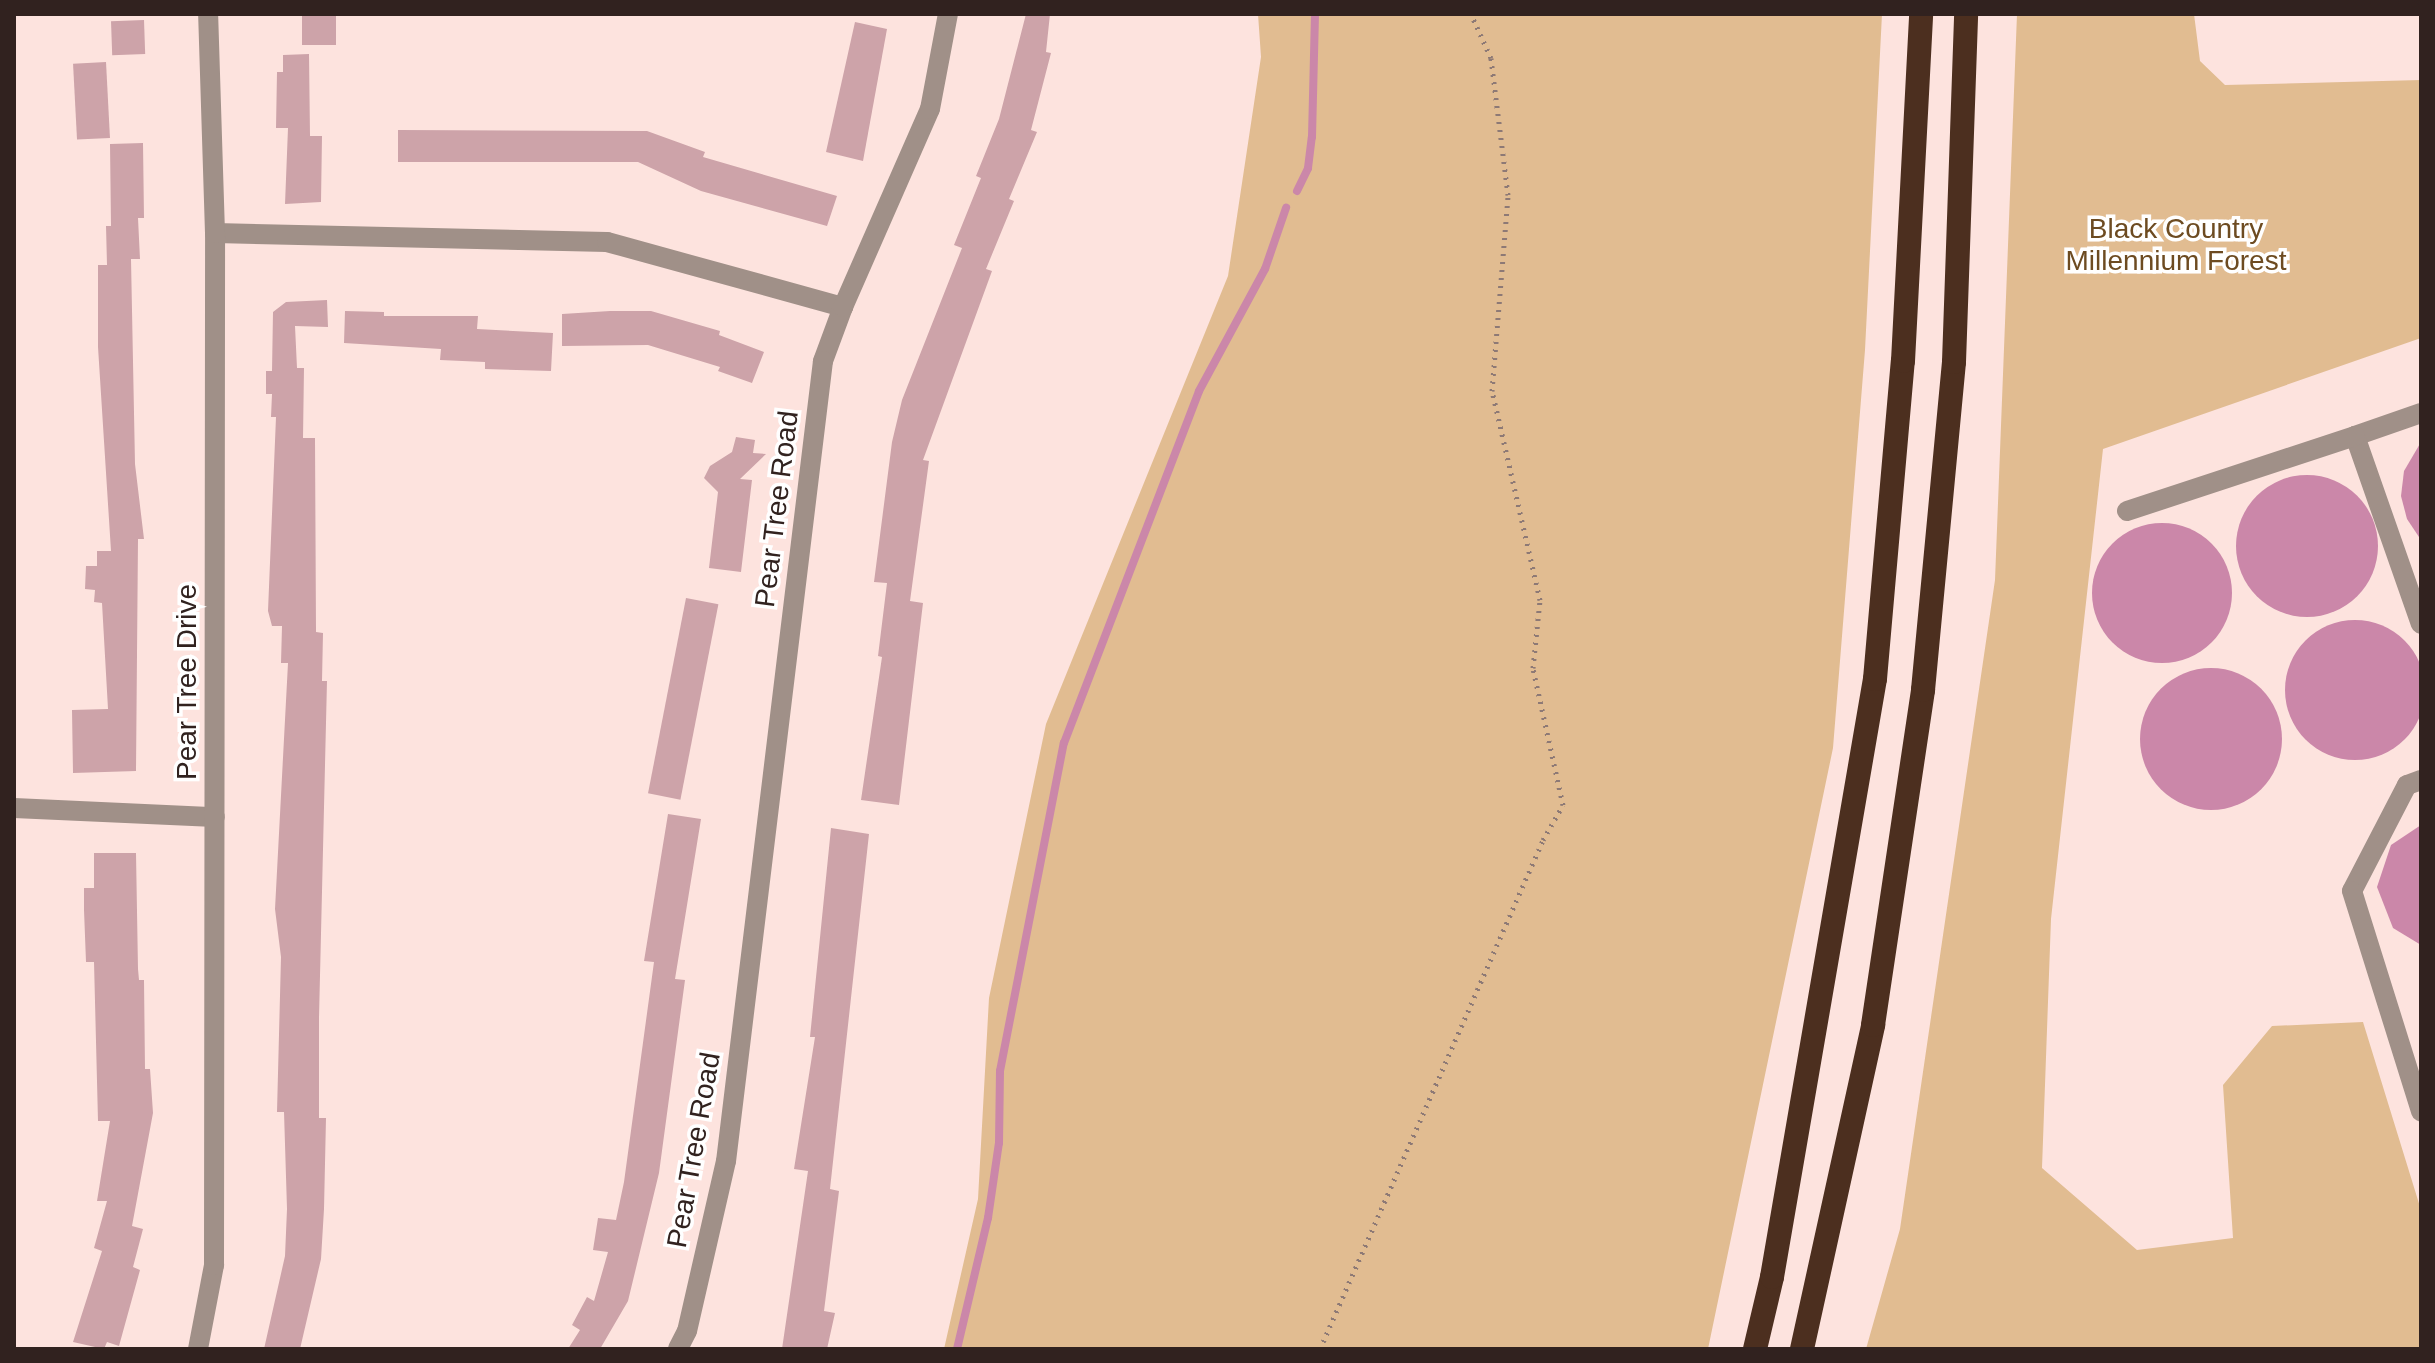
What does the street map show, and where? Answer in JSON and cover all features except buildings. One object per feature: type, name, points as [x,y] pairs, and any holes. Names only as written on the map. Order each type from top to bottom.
[{"type":"highway","points":[[1755,1349],[1780,1232],[1875,679],[1903,361],[1921,14]]},
{"type":"highway","points":[[1802,1349],[1873,1025],[1923,690],[1954,362],[1966,14]]},
{"type":"street","name":"Pear Tree Drive","points":[[198,1349],[214,1265],[215,233],[208,14]]},
{"type":"street","name":"Pear Tree Road","points":[[678,1349],[687,1331],[726,1161],[823,361],[843,307],[930,109],[948,14]]},
{"type":"street","points":[[215,233],[607,242],[843,307]]},
{"type":"street","points":[[2127,511],[2421,413]]},
{"type":"street","points":[[2355,436],[2421,624]]},
{"type":"street","points":[[2421,780],[2407,785],[2352,891],[2421,1111]]},
{"type":"street","points":[[14,808],[215,817]]},
{"type":"path","points":[[1320,1349],[1537,854],[1563,805],[1533,668],[1540,600],[1492,391],[1508,195],[1491,58],[1471,14]]},
{"type":"green space","points":[[1258,14],[1882,14],[1865,350],[1833,748],[1708,1349],[944,1349],[978,1199],[989,998],[1046,724],[1228,276],[1261,57]]},
{"type":"green space","name":"Black Country Millennium Forest","points":[[2017,14],[2194,14],[2200,61],[2225,85],[2421,80],[2421,338],[2103,449],[2051,919],[2042,1168],[2137,1250],[2233,1238],[2223,1085],[2272,1026],[2363,1022],[2421,1210],[2421,1349],[1866,1349],[1900,1229],[1995,580]]},
{"type":"shaded area","points":[[2421,442],[2421,540],[2407,519],[2401,496],[2404,471]]},
{"type":"shaded area","points":[[2307,475],[2334,481],[2357,496],[2372,519],[2378,546],[2372,573],[2357,596],[2334,611],[2307,617],[2280,611],[2257,596],[2242,573],[2236,546],[2242,519],[2257,496],[2280,481]]},
{"type":"shaded area","points":[[2162,523],[2189,528],[2212,543],[2227,566],[2232,593],[2227,620],[2212,643],[2189,658],[2162,663],[2135,658],[2112,643],[2097,620],[2092,593],[2097,566],[2112,543],[2135,528]]},
{"type":"shaded area","points":[[2355,620],[2382,625],[2405,640],[2420,663],[2425,690],[2420,717],[2405,740],[2382,755],[2355,760],[2328,755],[2305,740],[2290,717],[2285,690],[2290,663],[2305,640],[2328,625]]},
{"type":"shaded area","points":[[2211,668],[2238,674],[2261,689],[2276,712],[2282,739],[2276,766],[2261,789],[2238,804],[2211,810],[2184,804],[2161,789],[2146,766],[2140,739],[2146,712],[2161,689],[2184,674]]},
{"type":"shaded area","points":[[2421,825],[2421,945],[2393,928],[2377,887],[2391,845]]},
{"type":"waterway","points":[[1297,191],[1308,168],[1312,137],[1315,14]]},
{"type":"waterway","points":[[957,1349],[988,1218],[999,1143],[1000,1071],[1064,743],[1199,391],[1265,269],[1286,208]]}]
